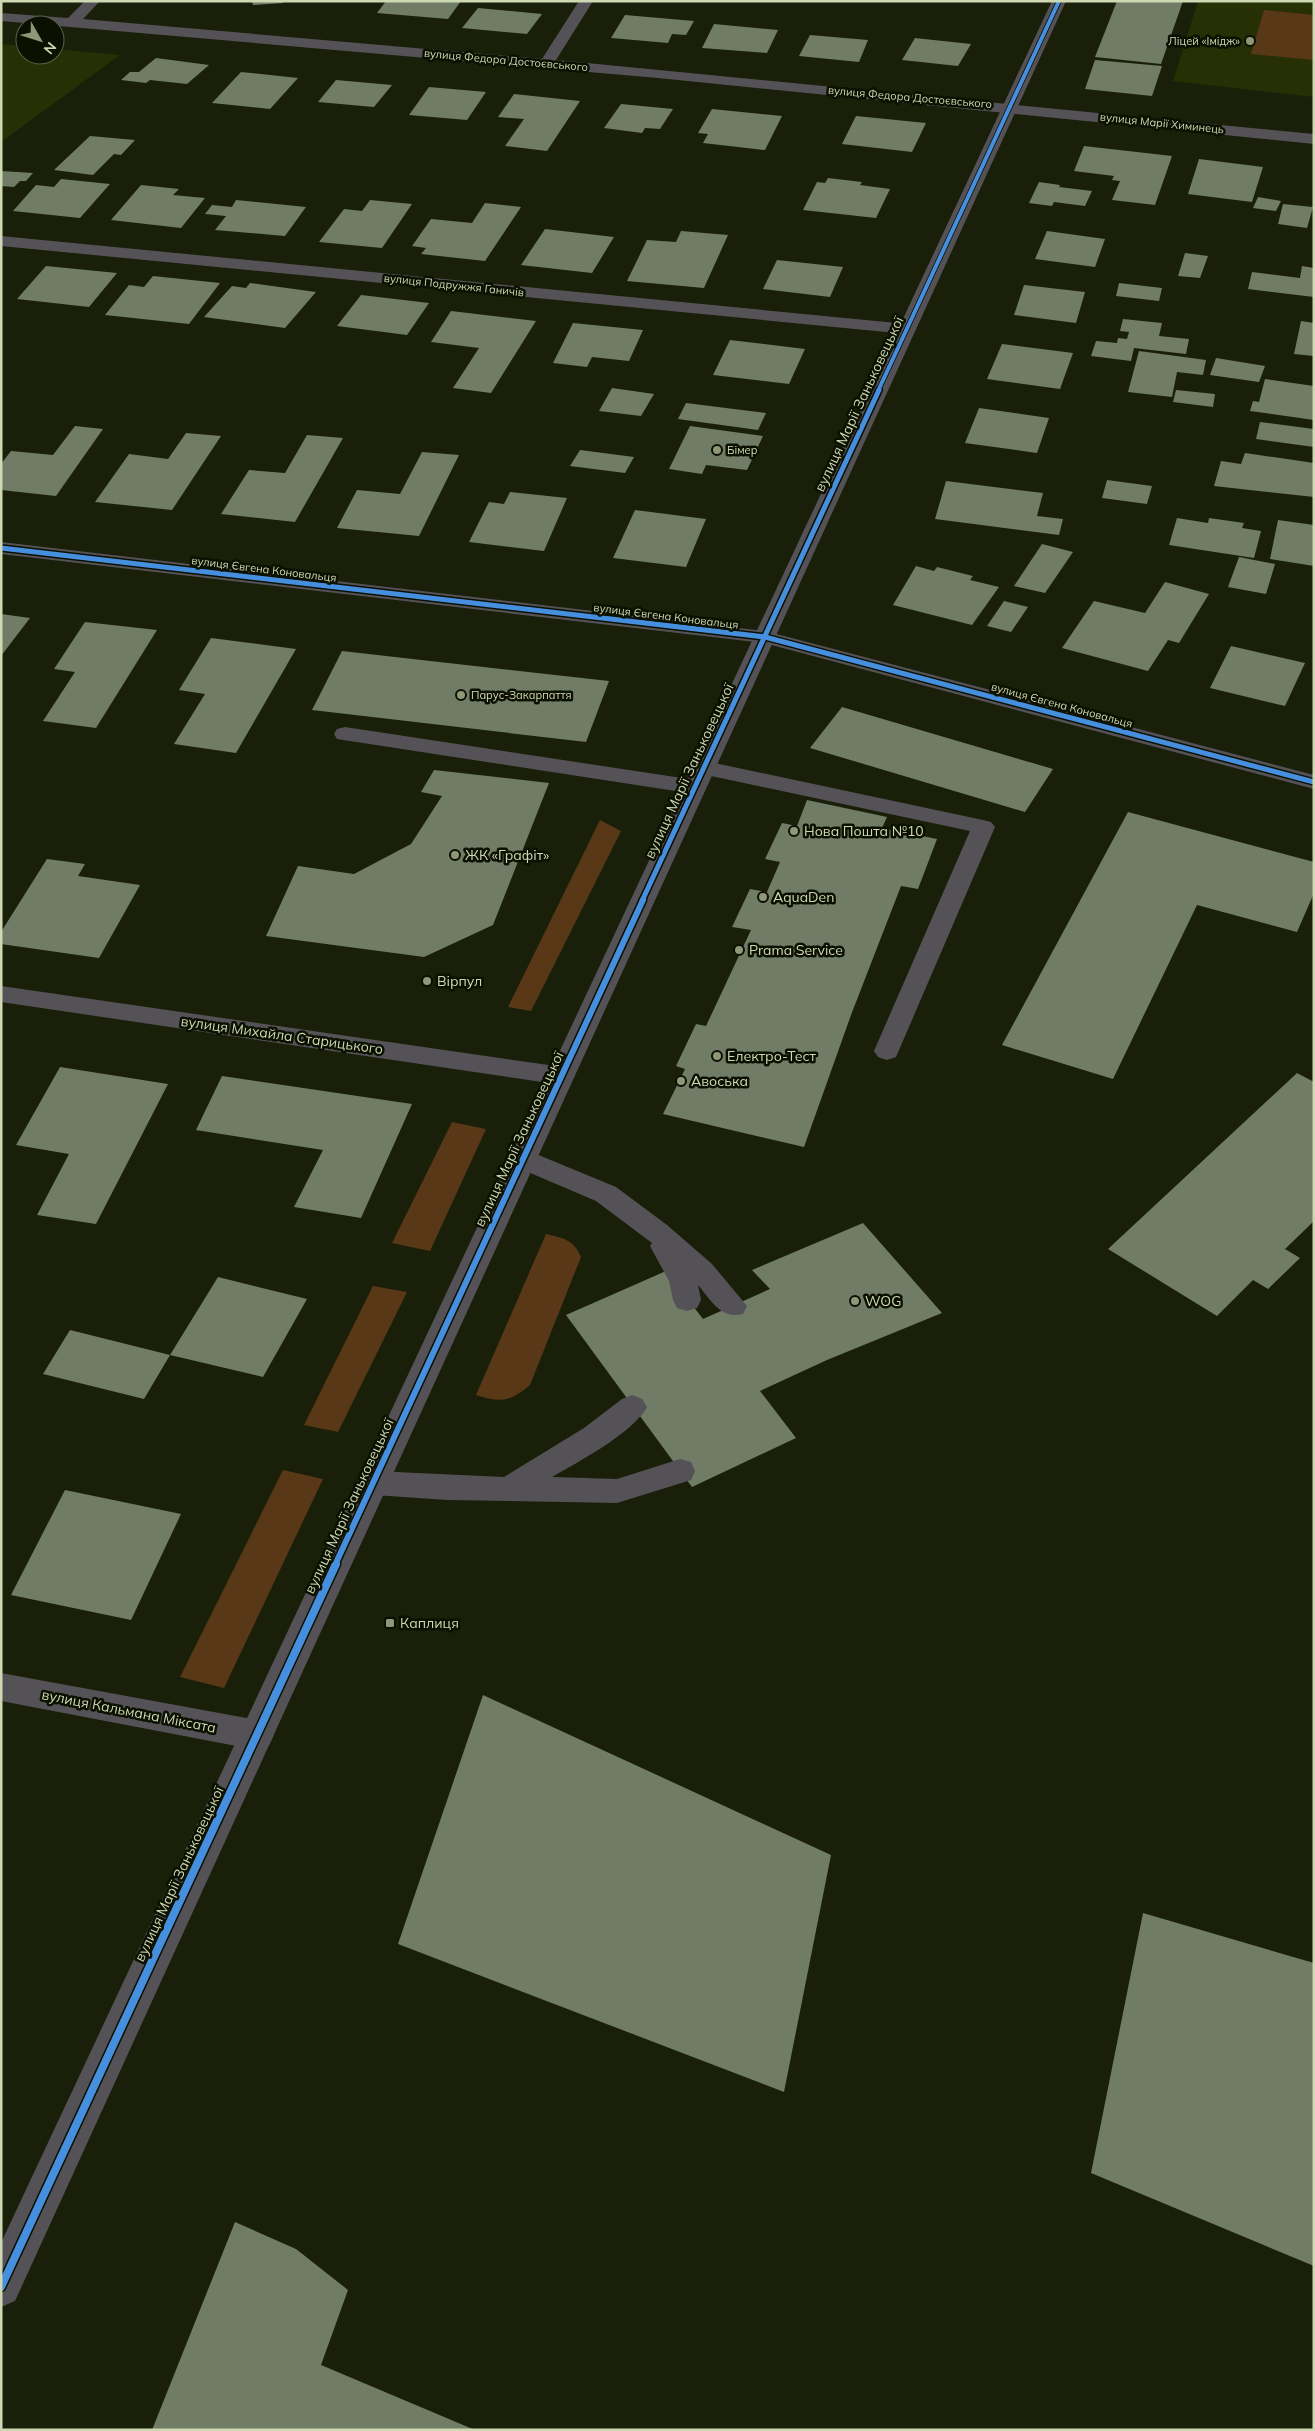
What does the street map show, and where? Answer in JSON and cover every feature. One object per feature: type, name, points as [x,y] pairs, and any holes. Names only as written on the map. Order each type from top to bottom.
[{"type":"street","points":[[72,23],[93,1]]},
{"type":"street","points":[[547,63],[586,1]]},
{"type":"street","name":"вулиця Марії Заньковецької","points":[[1,2287],[1059,1]]},
{"type":"street","name":"вулиця Федора Достоєвського","points":[[1,17],[547,63],[1011,107]]},
{"type":"street","name":"вулиця Марії Химинець","points":[[1011,107],[1314,139]]},
{"type":"street","name":"вулиця Подружжя Ганичів","points":[[1,241],[907,329]]},
{"type":"street","name":"вулиця Євгена Коновальця","points":[[1,548],[765,637],[1314,782]]},
{"type":"street","points":[[345,734],[700,778],[983,827],[887,1051]]},
{"type":"street","name":"вулиця Михайла Старицького","points":[[1,994],[562,1076]]},
{"type":"street","points":[[524,1159],[606,1194],[657,1232],[702,1271],[733,1306]]},
{"type":"street","points":[[657,1232],[683,1281],[687,1300]]},
{"type":"street","points":[[512,1487],[595,1436],[632,1407]]},
{"type":"street","points":[[374,1483],[448,1488],[512,1487],[617,1491],[680,1471]]},
{"type":"street","name":"вулиця Кальмана Міксата","points":[[1,1687],[257,1735]]},
{"type":"shaded area","name":"Ліцей «Імідж»","points":[[1198,1],[1314,1],[1314,97],[1173,81]]},
{"type":"shaded area","points":[[1264,10],[1314,15],[1314,60],[1251,54]]},
{"type":"shaded area","points":[[1,44],[15,45],[15,65],[65,65],[65,50],[120,55],[1,142]]},
{"type":"shaded area","points":[[600,820],[621,831],[531,1011],[508,1007]]},
{"type":"shaded area","points":[[452,1122],[486,1129],[430,1251],[392,1243]]},
{"type":"shaded area","points":[[546,1234],[572,1243],[581,1257],[530,1385],[510,1398],[498,1400],[476,1395]]},
{"type":"shaded area","points":[[373,1286],[407,1292],[338,1432],[304,1425]]},
{"type":"shaded area","points":[[283,1470],[323,1479],[224,1688],[180,1677]]},
{"type":"building","points":[[252,1],[283,1],[283,3],[253,5]]},
{"type":"building","points":[[386,1],[461,1],[448,19],[377,13]]},
{"type":"building","points":[[1117,1],[1183,1],[1161,64],[1095,57]]},
{"type":"building","points":[[478,8],[542,14],[527,34],[462,28]]},
{"type":"building","points":[[625,15],[694,21],[686,35],[672,34],[668,43],[611,38]]},
{"type":"building","points":[[714,24],[778,30],[767,53],[702,48]]},
{"type":"building","points":[[810,35],[868,40],[859,62],[799,56]]},
{"type":"building","points":[[915,38],[971,44],[958,66],[902,60]]},
{"type":"building","points":[[156,58],[209,65],[187,84],[150,80],[146,83],[121,80],[130,72],[139,72]]},
{"type":"building","points":[[1095,60],[1162,66],[1152,96],[1085,89]]},
{"type":"building","points":[[241,72],[298,78],[270,109],[212,103]]},
{"type":"building","points":[[336,80],[392,85],[374,107],[318,102]]},
{"type":"building","points":[[429,87],[486,92],[467,120],[409,115]]},
{"type":"building","points":[[514,94],[580,101],[547,151],[505,146],[524,119],[498,117]]},
{"type":"building","points":[[621,104],[673,109],[660,129],[645,128],[642,133],[604,128]]},
{"type":"building","points":[[712,109],[782,116],[765,150],[703,143],[708,134],[698,133]]},
{"type":"building","points":[[856,116],[926,123],[912,152],[842,144]]},
{"type":"building","points":[[90,136],[135,140],[121,155],[114,154],[93,175],[54,170]]},
{"type":"building","points":[[1084,146],[1172,156],[1155,205],[1112,200],[1120,181],[1112,180],[1114,176],[1074,171]]},
{"type":"building","points":[[1199,159],[1263,167],[1252,202],[1188,194]]},
{"type":"building","points":[[1,171],[33,173],[26,181],[20,181],[14,187],[1,186]]},
{"type":"building","points":[[828,178],[862,182],[860,185],[890,189],[876,218],[803,210],[817,182],[825,183]]},
{"type":"building","points":[[61,179],[110,184],[80,218],[13,211],[36,185],[54,187]]},
{"type":"building","points":[[1039,182],[1060,185],[1059,187],[1092,191],[1085,206],[1054,202],[1052,206],[1029,203]]},
{"type":"building","points":[[141,185],[179,189],[173,195],[205,198],[181,228],[111,220]]},
{"type":"building","points":[[1258,197],[1281,201],[1276,211],[1253,208]]},
{"type":"building","points":[[236,200],[306,207],[285,236],[215,230],[226,216],[205,214],[212,205],[232,207]]},
{"type":"building","points":[[370,200],[412,204],[382,248],[319,242],[344,209],[362,211]]},
{"type":"building","points":[[485,203],[521,207],[485,261],[421,254],[426,248],[412,246],[431,219],[472,223]]},
{"type":"building","points":[[1283,204],[1313,207],[1307,228],[1278,224]]},
{"type":"building","points":[[545,229],[614,237],[592,273],[521,265]]},
{"type":"building","points":[[681,231],[728,235],[704,288],[627,281],[647,240],[676,242]]},
{"type":"building","points":[[1047,231],[1105,239],[1095,267],[1035,259]]},
{"type":"building","points":[[1185,253],[1208,256],[1200,278],[1178,276]]},
{"type":"building","points":[[777,260],[843,267],[830,297],[763,289]]},
{"type":"building","points":[[46,266],[117,273],[89,307],[17,299]]},
{"type":"building","points":[[1302,266],[1314,268],[1314,297],[1248,289],[1252,272],[1300,278]]},
{"type":"building","points":[[153,276],[220,283],[189,324],[105,315],[129,285],[144,287]]},
{"type":"building","points":[[250,283],[316,292],[285,328],[204,317],[232,286],[246,288]]},
{"type":"building","points":[[1119,283],[1162,288],[1159,301],[1116,296]]},
{"type":"building","points":[[1024,285],[1085,292],[1076,323],[1014,315]]},
{"type":"building","points":[[361,295],[429,303],[407,335],[337,326]]},
{"type":"building","points":[[451,311],[536,321],[491,393],[453,388],[479,348],[431,342]]},
{"type":"building","points":[[1123,319],[1162,323],[1159,336],[1189,339],[1186,354],[1134,348],[1131,361],[1091,356],[1096,341],[1117,343],[1118,338],[1127,339],[1129,332],[1120,331]]},
{"type":"building","points":[[1301,321],[1314,323],[1314,356],[1294,354]]},
{"type":"building","points":[[573,323],[643,330],[629,361],[592,357],[587,367],[553,363]]},
{"type":"building","points":[[730,340],[805,349],[789,384],[713,375]]},
{"type":"building","points":[[1002,344],[1073,353],[1060,389],[987,379]]},
{"type":"building","points":[[1139,351],[1206,360],[1203,375],[1177,372],[1172,397],[1128,392]]},
{"type":"building","points":[[1216,358],[1265,366],[1259,382],[1210,375]]},
{"type":"building","points":[[1265,379],[1314,386],[1314,420],[1250,411],[1253,401],[1259,402]]},
{"type":"building","points":[[612,388],[654,394],[641,416],[599,411]]},
{"type":"building","points":[[1176,390],[1215,394],[1213,407],[1173,402]]},
{"type":"building","points":[[686,403],[766,413],[758,430],[678,419]]},
{"type":"building","points":[[979,408],[1049,418],[1037,453],[965,443]]},
{"type":"building","points":[[1260,422],[1314,429],[1314,447],[1256,439]]},
{"type":"building","points":[[75,426],[103,429],[56,496],[1,490],[1,464],[11,451],[53,455]]},
{"type":"building","name":"Бімер","points":[[690,426],[763,436],[747,470],[706,465],[702,474],[669,469]]},
{"type":"building","points":[[186,433],[221,436],[172,510],[95,502],[129,454],[168,459]]},
{"type":"building","points":[[307,435],[343,438],[295,522],[221,514],[249,470],[285,473]]},
{"type":"building","points":[[580,450],[634,457],[625,473],[570,466]]},
{"type":"building","points":[[422,452],[459,455],[419,536],[337,528],[357,490],[400,494]]},
{"type":"building","points":[[1245,453],[1314,463],[1314,497],[1214,486],[1221,461],[1241,464]]},
{"type":"building","points":[[1107,480],[1152,486],[1147,504],[1102,498]]},
{"type":"building","points":[[946,481],[1043,493],[1037,516],[1063,519],[1059,535],[935,519]]},
{"type":"building","points":[[510,492],[567,498],[544,551],[469,542],[489,502],[504,504]]},
{"type":"building","points":[[635,510],[706,519],[686,567],[613,558]]},
{"type":"building","points":[[1177,518],[1208,523],[1209,518],[1244,523],[1242,528],[1261,531],[1254,558],[1169,545]]},
{"type":"building","points":[[1278,520],[1314,525],[1314,566],[1270,559]]},
{"type":"building","points":[[1042,544],[1073,552],[1045,593],[1014,586]]},
{"type":"building","points":[[1239,557],[1275,564],[1266,594],[1228,587]]},
{"type":"building","points":[[916,566],[934,571],[937,567],[973,576],[970,580],[999,587],[972,625],[893,605]]},
{"type":"building","points":[[1165,582],[1209,594],[1179,643],[1168,640],[1148,671],[1062,648],[1094,601],[1145,613]]},
{"type":"building","points":[[1004,601],[1028,607],[1011,632],[987,626]]},
{"type":"building","points":[[1,614],[30,618],[1,656]]},
{"type":"building","points":[[85,622],[157,630],[96,728],[43,721],[75,672],[54,669]]},
{"type":"building","points":[[211,638],[296,649],[236,753],[174,744],[205,694],[179,690]]},
{"type":"building","points":[[1231,646],[1305,663],[1285,706],[1210,688]]},
{"type":"building","name":"Парус-Закарпаття","points":[[342,651],[609,681],[586,742],[312,710]]},
{"type":"building","points":[[842,707],[1053,769],[1025,812],[810,748]]},
{"type":"building","name":"ЖК «Графіт»","points":[[434,770],[549,783],[493,925],[424,957],[266,936],[298,866],[354,874],[411,844],[442,796],[421,792]]},
{"type":"building","points":[[807,800],[887,817],[882,828],[937,839],[918,889],[901,886],[851,1015],[804,1147],[663,1114],[685,1069],[676,1066],[696,1024],[706,1026],[751,930],[732,927],[750,889],[767,892],[780,862],[765,859],[782,823],[797,826]]},
{"type":"building","points":[[1128,812],[1314,862],[1314,893],[1297,932],[1197,905],[1113,1079],[1002,1045]]},
{"type":"building","points":[[47,859],[85,864],[78,876],[140,885],[99,958],[1,944],[1,932]]},
{"type":"building","points":[[60,1067],[168,1084],[96,1224],[37,1215],[69,1154],[16,1145]]},
{"type":"building","points":[[1297,1073],[1314,1082],[1314,1221],[1285,1249],[1300,1258],[1268,1289],[1253,1280],[1217,1316],[1108,1249]]},
{"type":"building","points":[[222,1076],[412,1104],[361,1218],[294,1207],[323,1150],[196,1130]]},
{"type":"building","points":[[863,1223],[942,1313],[827,1360],[760,1391],[796,1438],[692,1487],[566,1315],[666,1271],[703,1319],[770,1289],[752,1270]]},
{"type":"building","points":[[218,1277],[307,1299],[263,1377],[170,1355]]},
{"type":"building","points":[[70,1330],[170,1355],[144,1399],[43,1374]]},
{"type":"building","points":[[65,1490],[181,1514],[131,1620],[11,1595]]},
{"type":"building","points":[[483,1695],[831,1855],[784,2092],[398,1944]]},
{"type":"building","points":[[1143,1913],[1314,1963],[1314,2266],[1091,2173]]},
{"type":"building","points":[[235,2222],[296,2249],[348,2290],[321,2365],[475,2430],[152,2430]]},
{"type":"cycle path","points":[[1,2287],[1059,1]]},
{"type":"cycle path","points":[[1,548],[765,637],[1314,782]]},
{"type":"place","name":"Ліцей «Імідж»","points":[[1250,41]]},
{"type":"place","name":"Бімер","points":[[717,450]]},
{"type":"place","name":"Парус-Закарпаття","points":[[461,695]]},
{"type":"place","name":"Нова Пошта №10","points":[[794,831]]},
{"type":"place","name":"ЖК «Графіт»","points":[[455,855]]},
{"type":"place","name":"AquaDen","points":[[763,897]]},
{"type":"place","name":"Prama Service","points":[[739,950]]},
{"type":"place","name":"Вірпул","points":[[427,981]]},
{"type":"place","name":"Електро-Тест","points":[[717,1056]]},
{"type":"place","name":"Авоська","points":[[681,1081]]},
{"type":"place","name":"WOG","points":[[855,1301]]},
{"type":"place","name":"Каплиця","points":[[390,1623]]}]
